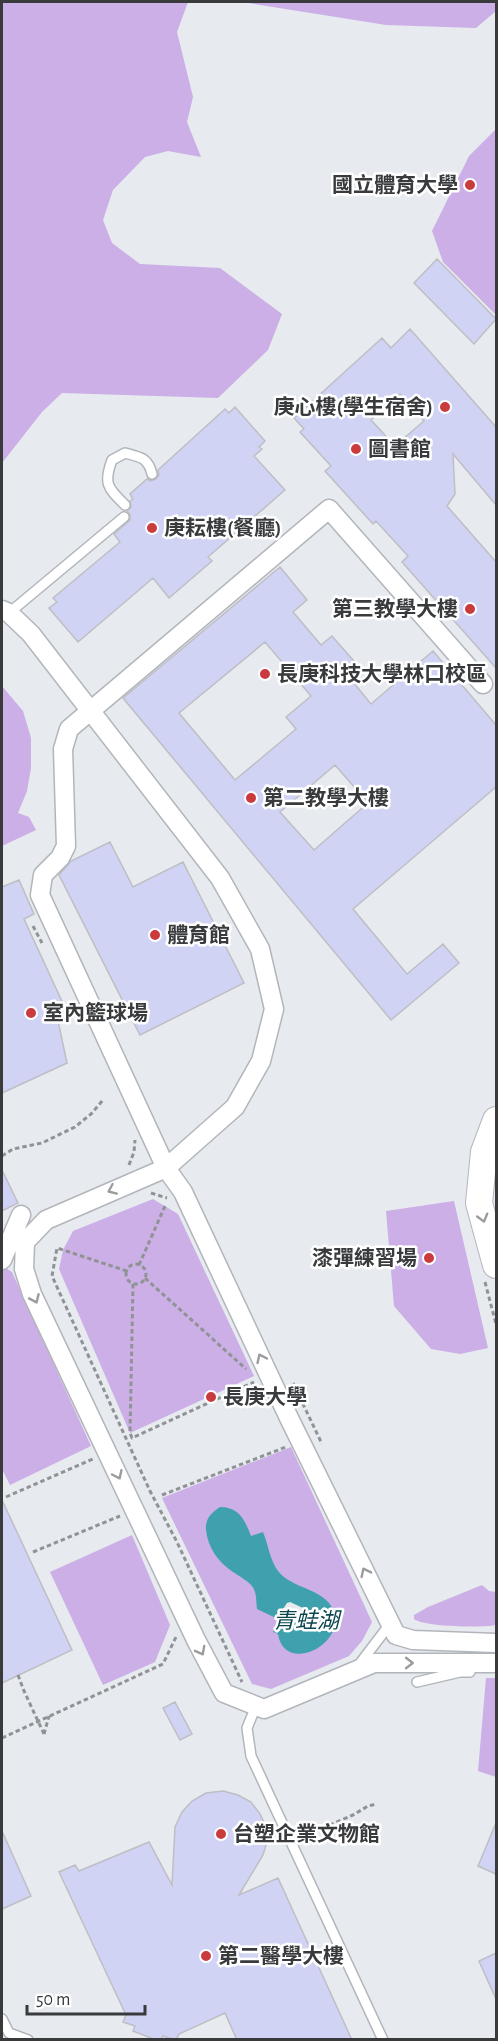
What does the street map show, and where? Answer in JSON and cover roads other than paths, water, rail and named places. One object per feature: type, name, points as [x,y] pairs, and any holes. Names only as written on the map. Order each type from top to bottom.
[{"type":"street","points":[[483,684],[329,509],[69,729],[63,749],[66,846],[60,858],[43,875],[40,895],[166,1168],[183,1192],[289,1418],[396,1635],[413,1640],[496,1643]]},
{"type":"street","points":[[5,611],[31,634],[220,878],[260,949],[274,1009],[261,1061],[235,1107],[166,1168],[46,1220],[25,1242],[24,1269],[32,1293],[195,1640],[224,1694],[264,1709],[374,1663],[496,1663]]},
{"type":"street","points":[[495,1252],[479,1203],[484,1152],[496,1120]]},
{"type":"street","points":[[2,1260],[21,1215]]},
{"type":"lane","points":[[126,505],[110,490],[106,476],[112,460],[125,453],[140,457],[150,464],[153,474]]},
{"type":"lane","points":[[5,611],[124,517]]},
{"type":"lane","points":[[2,1244],[25,1242]]},
{"type":"lane","points":[[353,1672],[390,1624]]},
{"type":"lane","points":[[417,1682],[460,1672],[496,1672]]},
{"type":"lane","points":[[256,1706],[247,1728],[251,1756],[383,2040]]},
{"type":"lane","points":[[2,2019],[5,2032],[28,2040]]},
{"type":"water","name":"青蛙湖","points":[[220,1507],[237,1512],[251,1536],[263,1532],[275,1567],[284,1577],[326,1599],[335,1615],[335,1627],[321,1646],[311,1652],[300,1654],[290,1652],[282,1646],[278,1634],[273,1632],[278,1619],[257,1609],[254,1588],[218,1559],[207,1537],[206,1523]]},
{"type":"place","name":"國立體育大學","points":[[470,185]]},
{"type":"place","name":"庚心樓(學生宿舍)","points":[[445,407]]},
{"type":"place","name":"圖書館","points":[[356,449]]},
{"type":"place","name":"庚耘樓(餐廳)","points":[[152,528]]},
{"type":"place","name":"第三教學大樓","points":[[470,609]]},
{"type":"place","name":"長庚科技大學林口校區","points":[[265,674]]},
{"type":"place","name":"第二教學大樓","points":[[251,798]]},
{"type":"place","name":"體育館","points":[[155,935]]},
{"type":"place","name":"室內籃球場","points":[[31,1013]]},
{"type":"place","name":"漆彈練習場","points":[[429,1258]]},
{"type":"place","name":"長庚大學","points":[[211,1397]]},
{"type":"place","name":"台塑企業文物館","points":[[221,1834]]},
{"type":"place","name":"第二醫學大樓","points":[[206,1956]]}]
